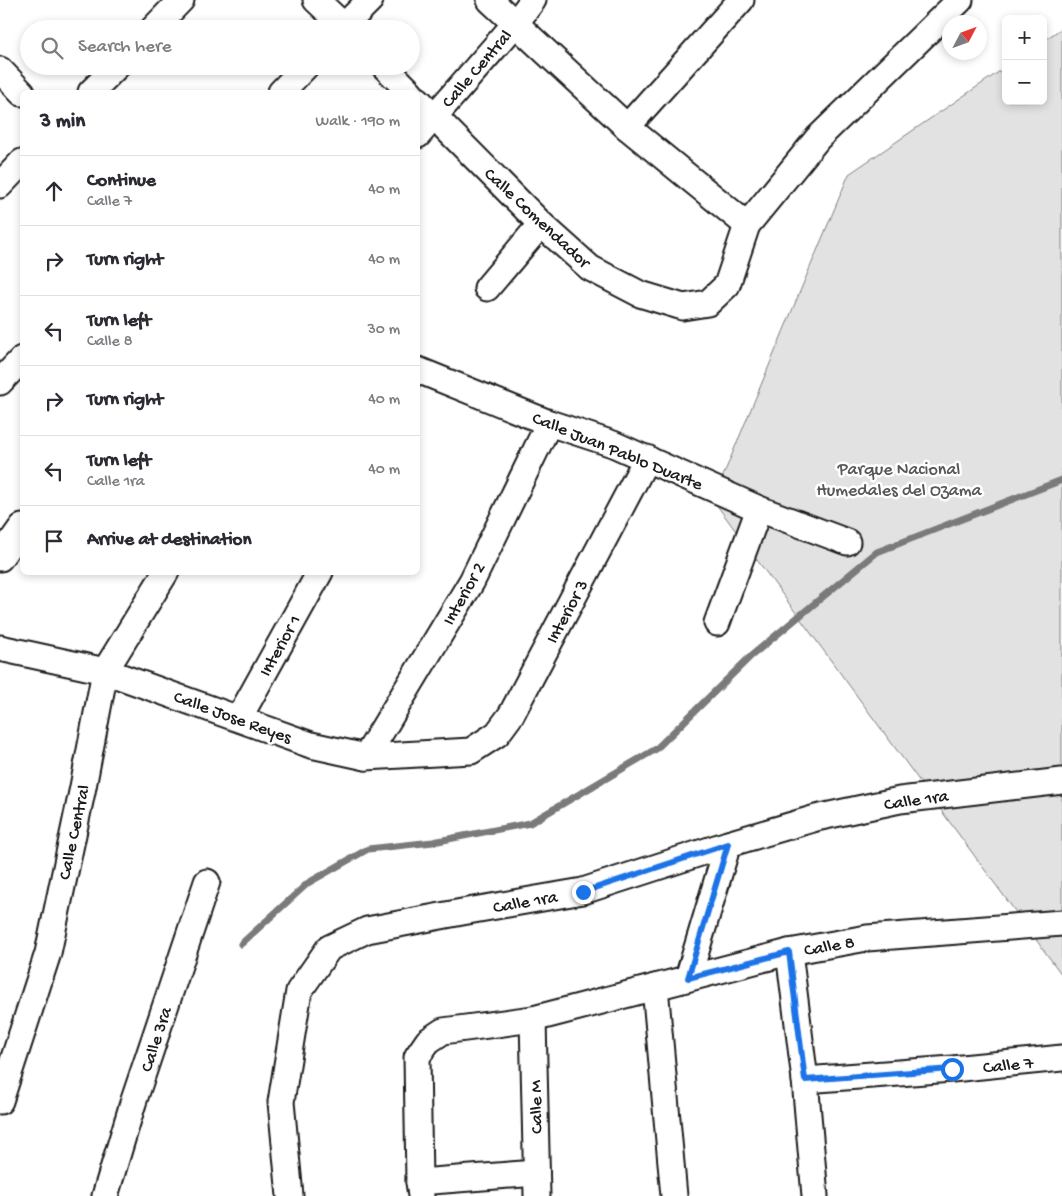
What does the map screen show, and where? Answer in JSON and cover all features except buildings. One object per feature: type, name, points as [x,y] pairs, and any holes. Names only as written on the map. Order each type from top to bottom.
[{"type":"street","points":[[162,20],[181,0]]},
{"type":"street","points":[[316,0],[336,20]]},
{"type":"street","points":[[351,20],[370,0]]},
{"type":"street","points":[[490,0],[627,127],[747,225],[818,138],[960,0]]},
{"type":"street","name":"Calle Central","points":[[420,128],[426,108],[515,24],[533,0]]},
{"type":"street","points":[[627,127],[741,0]]},
{"type":"street","points":[[0,70],[20,91]]},
{"type":"street","points":[[93,90],[108,75]]},
{"type":"street","points":[[283,90],[297,75]]},
{"type":"street","points":[[393,75],[408,90]]},
{"type":"street","name":"Calle Comendador","points":[[426,108],[541,224],[590,268],[640,294],[683,307],[708,303],[727,285],[747,225]]},
{"type":"street","points":[[0,184],[20,164]]},
{"type":"street","points":[[487,288],[541,224]]},
{"type":"street","points":[[0,382],[20,361]]},
{"type":"street","name":"Calle Juan Pablo Duarte","points":[[420,371],[549,423],[613,444],[759,509],[847,542]]},
{"type":"street","name":"Interior 2","points":[[366,757],[472,581],[549,423]]},
{"type":"street","name":"Interior 3","points":[[471,751],[497,734],[511,715],[647,458]]},
{"type":"street","points":[[717,623],[759,509]]},
{"type":"street","points":[[0,558],[20,530]]},
{"type":"street","name":"Calle Central","points":[[0,1102],[48,953],[105,671],[164,575]]},
{"type":"street","name":"Interior 1","points":[[238,718],[318,575]]},
{"type":"street","name":"Calle Jose Reyes","points":[[0,648],[105,671],[312,745],[366,757],[471,751]]},
{"type":"street","name":"Calle 1ra","points":[[290,1196],[281,1102],[299,991],[329,948],[367,930],[583,892],[728,844],[816,818],[900,800],[1062,781]]},
{"type":"street","points":[[688,978],[728,844]]},
{"type":"street","name":"Calle 3ra","points":[[105,1196],[136,1094],[207,882]]},
{"type":"street","name":"Calle 8","points":[[420,1189],[417,1057],[428,1041],[443,1031],[533,1018],[789,952],[867,938],[1062,922]]},
{"type":"street","points":[[789,952],[805,1080],[815,1196]]},
{"type":"street","points":[[655,988],[674,1196]]},
{"type":"street","name":"Calle M","points":[[533,1018],[537,1184]]},
{"type":"street","name":"Calle 7","points":[[805,1080],[952,1069],[1062,1058]]},
{"type":"street","points":[[420,1189],[537,1184]]},
{"type":"green space","name":"Parque Nacional Humedales del Ozama","points":[[1062,28],[1062,975],[713,500],[849,174],[1002,70],[1002,105],[1047,105],[1047,38]]},
{"type":"waterway","points":[[241,944],[308,883],[368,849],[433,842],[530,823],[656,749],[751,656],[877,552],[1062,480]]},
{"type":"route","points":[[583,892],[728,844],[688,978],[789,952],[805,1080],[952,1069]]}]
